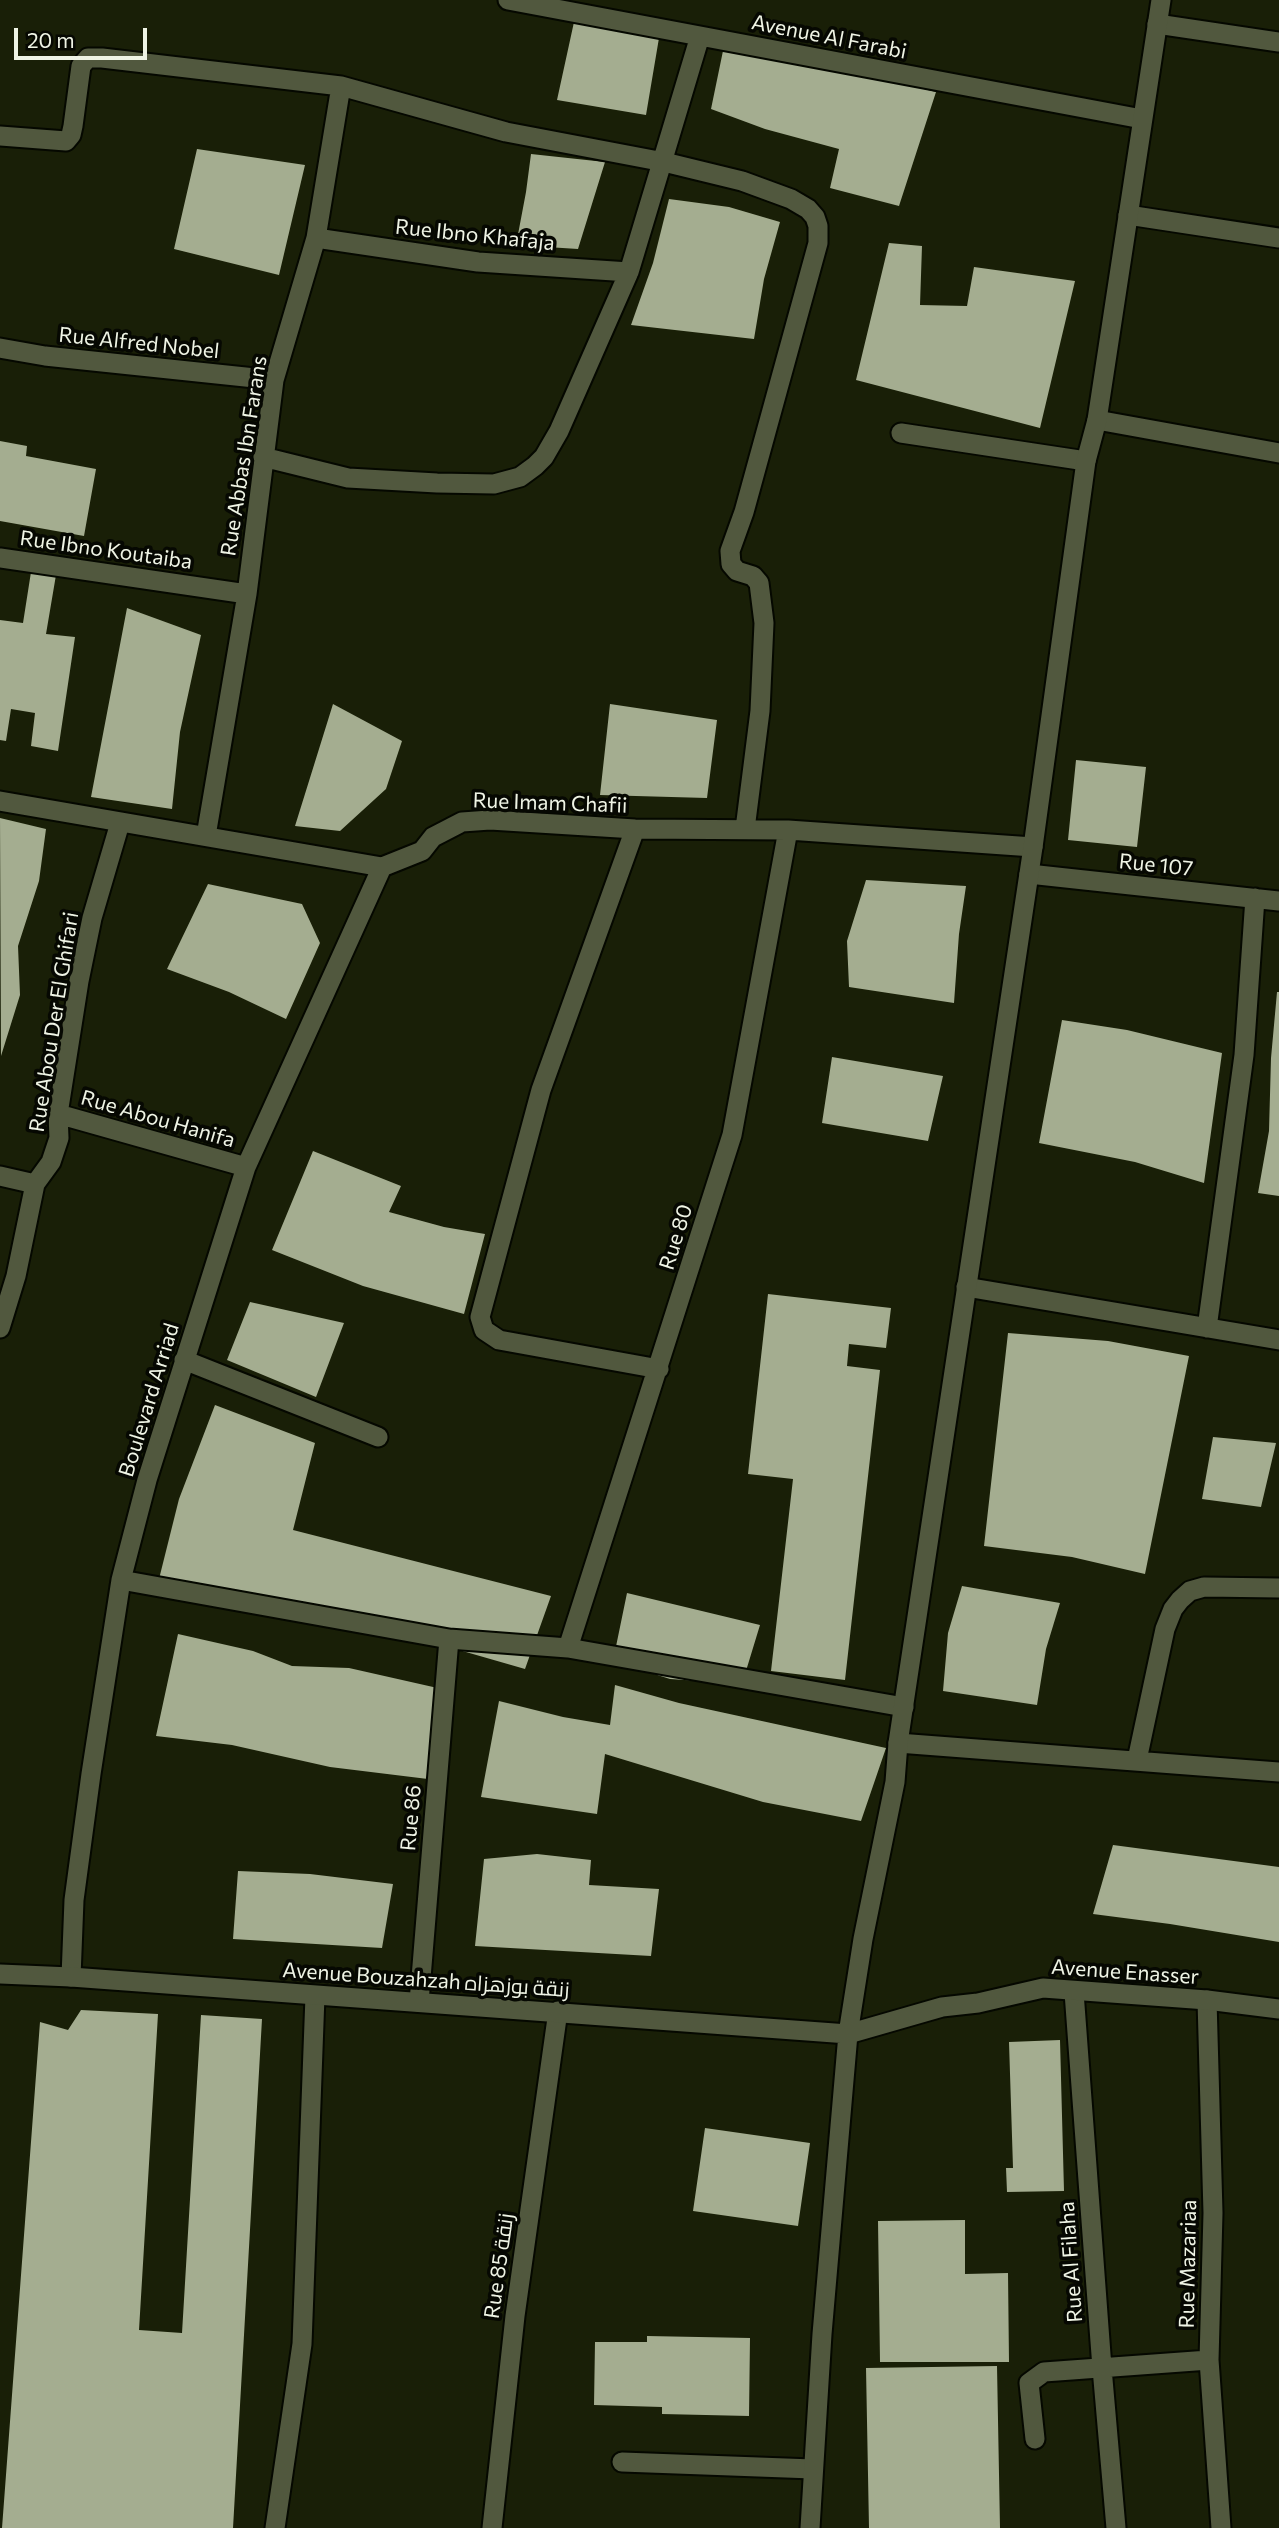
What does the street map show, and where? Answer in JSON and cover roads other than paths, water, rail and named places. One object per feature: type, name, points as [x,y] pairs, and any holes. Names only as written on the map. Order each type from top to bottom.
[{"type":"street","name":"Avenue Al Farabi","points":[[508,0],[1142,119]]},
{"type":"street","points":[[810,2528],[848,2034],[863,1939],[895,1782],[898,1742],[1033,847],[1086,461],[1097,421],[1161,0]]},
{"type":"street","points":[[1157,24],[1279,42]]},
{"type":"street","points":[[263,457],[348,478],[438,484],[494,484],[520,477],[544,457],[559,431],[629,272],[700,36]]},
{"type":"street","points":[[0,136],[64,142],[71,135],[81,66],[85,60],[91,58],[341,86],[506,132],[664,162],[742,181],[791,199],[808,209],[815,217],[819,234],[748,498],[730,551],[731,564],[737,571],[753,576],[759,583],[764,623],[760,711],[745,829]]},
{"type":"street","name":"Rue Abbas Ibn Farans","points":[[206,836],[247,594],[274,380],[316,237],[341,86]]},
{"type":"street","points":[[1128,215],[1279,238]]},
{"type":"street","name":"Rue Ibno Khafaja","points":[[316,237],[478,262],[629,272]]},
{"type":"street","name":"Rue Alfred Nobel","points":[[0,348],[45,356],[274,380]]},
{"type":"street","points":[[1097,421],[1279,453]]},
{"type":"street","points":[[901,433],[1086,461]]},
{"type":"street","name":"Rue Ibno Koutaiba","points":[[0,558],[247,594]]},
{"type":"street","points":[[0,802],[382,867]]},
{"type":"street","name":"Rue Imam Chafii","points":[[382,867],[422,851],[433,838],[462,822],[490,820],[635,829],[788,830],[1033,847]]},
{"type":"street","name":"Rue Abou Der El Ghifari","points":[[35,1184],[51,1162],[59,1138],[58,1114],[79,981],[92,918],[120,823]]},
{"type":"street","points":[[635,829],[541,1090],[480,1317],[484,1330],[499,1340],[659,1369]]},
{"type":"street","name":"Rue 80","points":[[568,1648],[732,1135],[788,830]]},
{"type":"street","name":"Boulevard Arriad","points":[[71,1977],[76,1887],[91,1774],[121,1580],[147,1480],[247,1167],[382,867]]},
{"type":"street","name":"Rue 107","points":[[1029,874],[1279,901]]},
{"type":"street","points":[[1207,1328],[1244,1055],[1255,898]]},
{"type":"street","name":"Rue Abou Hanifa","points":[[58,1114],[247,1167]]},
{"type":"street","points":[[0,1176],[35,1184],[8,1275],[0,1328]]},
{"type":"street","points":[[966,1287],[1279,1340]]},
{"type":"street","points":[[184,1360],[378,1437]]},
{"type":"street","points":[[121,1580],[449,1639],[568,1648],[904,1707]]},
{"type":"street","points":[[1138,1760],[1165,1629],[1173,1609],[1190,1591],[1204,1587],[1279,1588]]},
{"type":"street","name":"Rue 86","points":[[419,2002],[449,1639]]},
{"type":"street","points":[[898,1742],[1279,1772]]},
{"type":"street","name":"Avenue Bouzahzah زنقة بوزهزاه","points":[[0,1974],[558,2011],[848,2034]]},
{"type":"street","name":"Avenue Enasser","points":[[848,2034],[942,2007],[978,2003],[1043,1988],[1207,2000],[1279,2009]]},
{"type":"street","name":"Rue Al Filaha","points":[[1074,1992],[1116,2528]]},
{"type":"street","points":[[275,2528],[302,2344],[315,1996]]},
{"type":"street","name":"Rue Mazariaa","points":[[1207,2000],[1213,2213],[1209,2360],[1221,2528]]},
{"type":"street","name":"Rue 85 زنقة","points":[[492,2528],[515,2316],[558,2011]]},
{"type":"street","points":[[1035,2439],[1029,2383],[1044,2372],[1209,2360]]},
{"type":"street","points":[[622,2462],[813,2469]]}]
